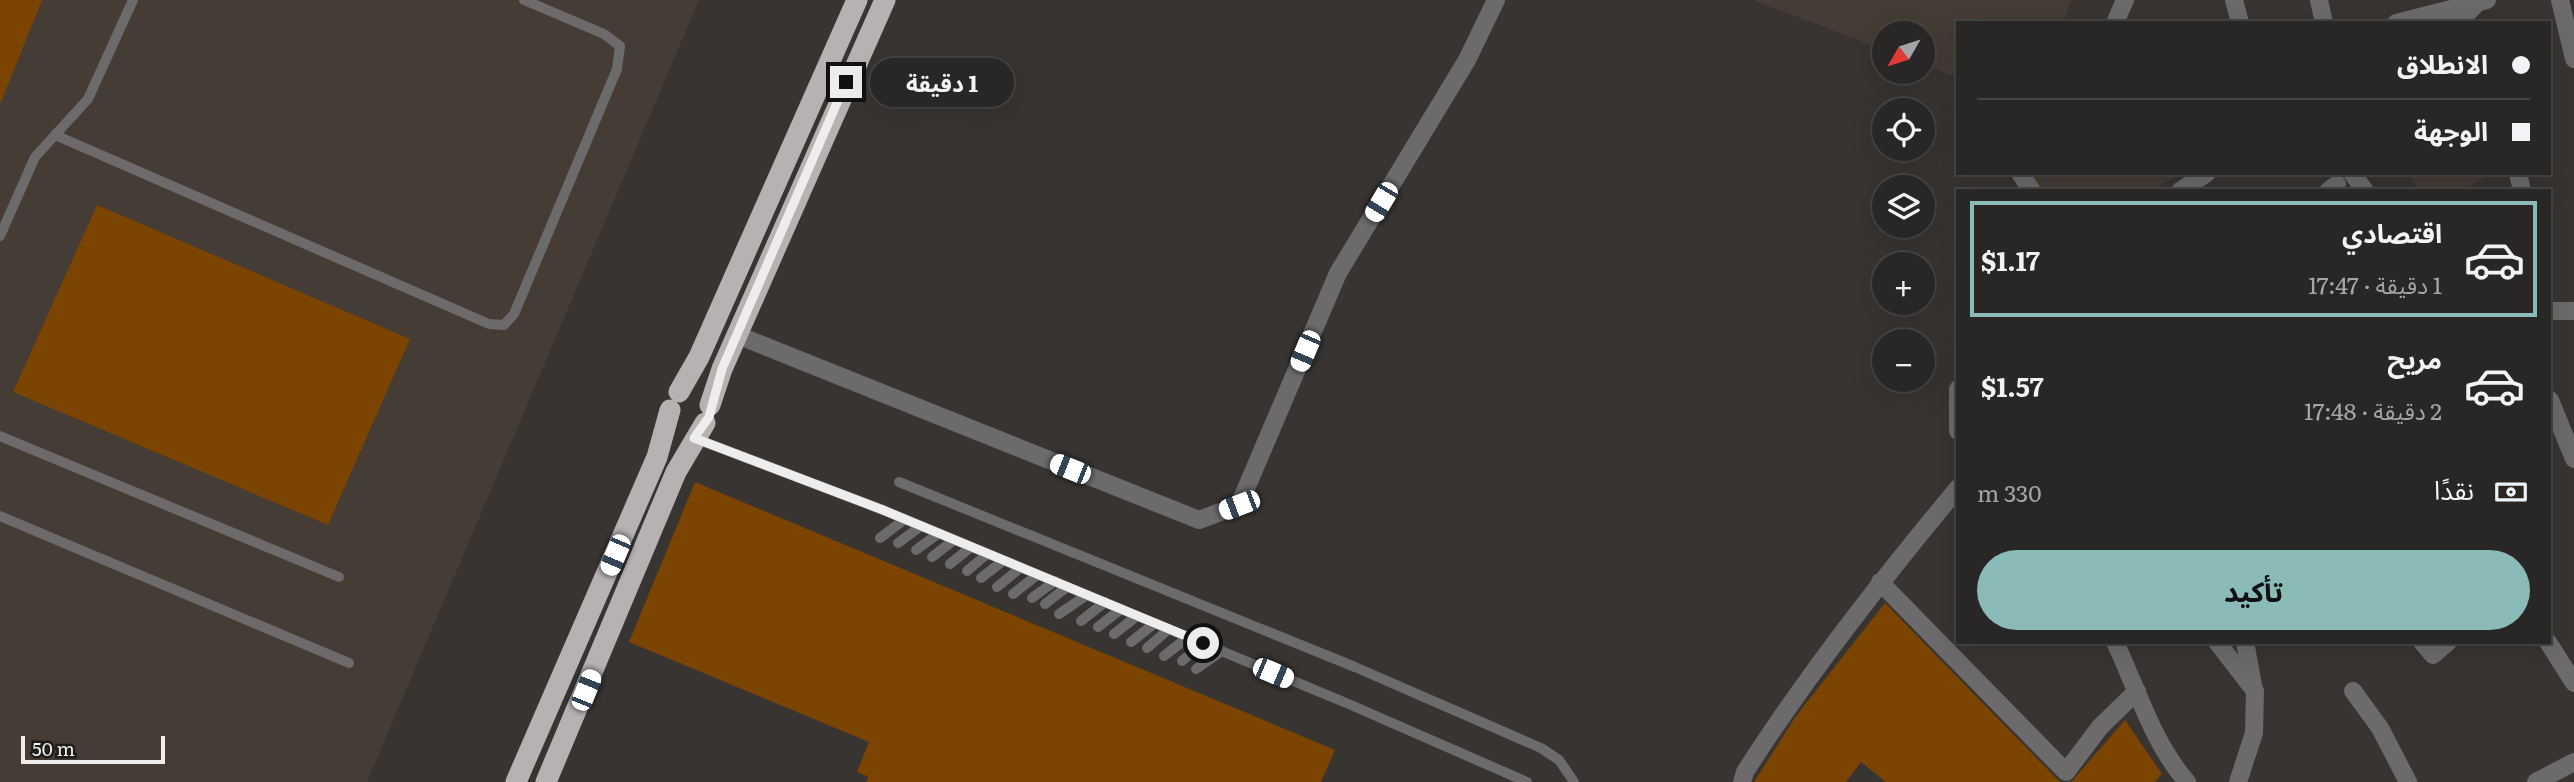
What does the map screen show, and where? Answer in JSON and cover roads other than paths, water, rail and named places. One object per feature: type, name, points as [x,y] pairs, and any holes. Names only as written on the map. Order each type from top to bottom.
[{"type":"highway","points":[[516,782],[657,457],[674,401],[699,357],[857,0]]},
{"type":"highway","points":[[546,782],[676,472],[703,422],[737,335],[885,0]]},
{"type":"highway","points":[[674,401],[685,388],[699,390],[703,422]]},
{"type":"highway","points":[[674,401],[681,427],[694,429],[703,422]]},
{"type":"street","points":[[737,335],[1199,520],[1239,505],[1338,273],[1466,60],[1496,0]]},
{"type":"street","points":[[2116,21],[2125,0]]},
{"type":"street","points":[[2234,0],[2240,21]]},
{"type":"street","points":[[2319,0],[2324,21]]},
{"type":"street","points":[[2560,0],[2574,59]]},
{"type":"street","points":[[2404,21],[2482,1]]},
{"type":"street","points":[[2460,21],[2482,1]]},
{"type":"street","points":[[2482,1],[2482,21]]},
{"type":"street","points":[[2183,189],[2204,175]]},
{"type":"street","points":[[2551,310],[2574,311]]},
{"type":"street","points":[[2551,402],[2574,459]]},
{"type":"street","points":[[1742,782],[1745,772],[1783,713],[1881,582],[1956,490]]},
{"type":"street","points":[[1881,582],[2066,772],[2100,727],[2137,691]]},
{"type":"street","points":[[2116,644],[2176,778]]},
{"type":"street","points":[[2219,644],[2255,691]]},
{"type":"street","points":[[2238,782],[2254,733],[2255,691],[2245,644]]},
{"type":"street","points":[[2424,644],[2433,655],[2446,644]]},
{"type":"street","points":[[2549,644],[2574,683]]},
{"type":"street","points":[[2353,691],[2380,728],[2408,782]]},
{"type":"street","points":[[2536,782],[2574,762]]},
{"type":"lane","points":[[0,236],[35,157],[88,99],[133,0]]},
{"type":"lane","points":[[55,135],[488,324],[504,325],[514,314],[617,69],[620,46],[604,34],[524,0]]},
{"type":"lane","points":[[703,422],[921,526],[1527,782]]},
{"type":"lane","points":[[0,436],[339,578]]},
{"type":"lane","points":[[899,482],[1355,667],[1541,748],[1559,761],[1574,782]]},
{"type":"lane","points":[[0,516],[349,663]]},
{"type":"lane","points":[[880,538],[905,519]]},
{"type":"lane","points":[[898,543],[921,526]]},
{"type":"lane","points":[[916,550],[939,533]]},
{"type":"lane","points":[[932,557],[954,540]]},
{"type":"lane","points":[[950,564],[971,547]]},
{"type":"lane","points":[[967,570],[987,554]]},
{"type":"lane","points":[[981,578],[1003,561]]},
{"type":"lane","points":[[997,587],[1020,568]]},
{"type":"lane","points":[[1013,594],[1037,575]]},
{"type":"lane","points":[[1032,598],[1055,582]]},
{"type":"lane","points":[[1045,604],[1067,587]]},
{"type":"lane","points":[[1059,614],[1087,595]]},
{"type":"lane","points":[[1081,621],[1105,602]]},
{"type":"lane","points":[[1098,627],[1121,609]]},
{"type":"lane","points":[[1114,634],[1137,616]]},
{"type":"lane","points":[[1131,642],[1155,623]]},
{"type":"lane","points":[[1147,648],[1169,629]]},
{"type":"lane","points":[[1164,656],[1188,637]]},
{"type":"lane","points":[[1182,661],[1203,643]]},
{"type":"lane","points":[[1196,669],[1222,651]]}]
